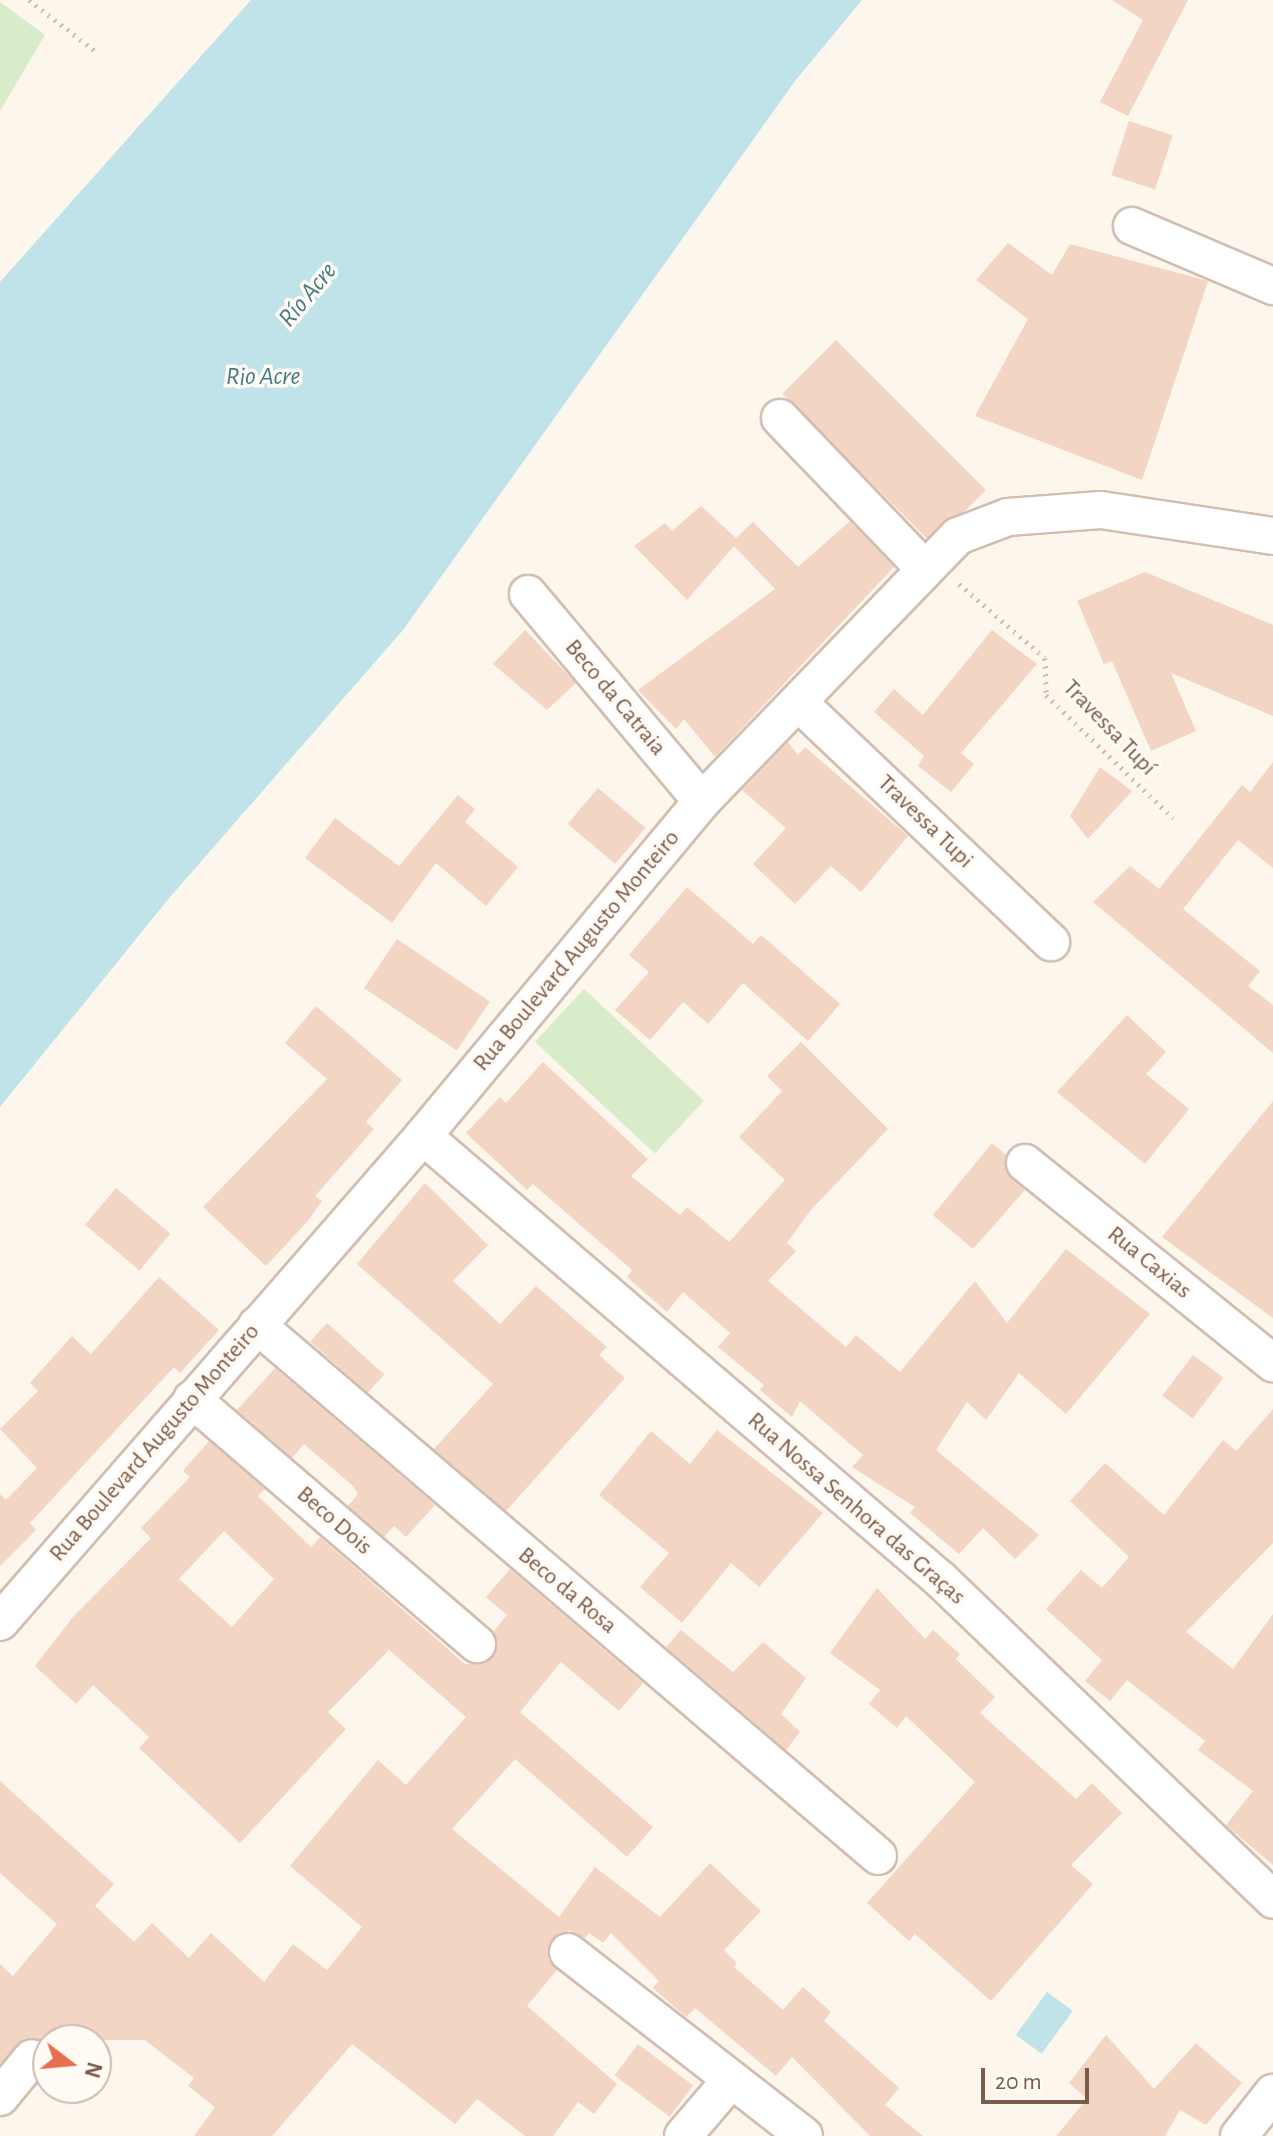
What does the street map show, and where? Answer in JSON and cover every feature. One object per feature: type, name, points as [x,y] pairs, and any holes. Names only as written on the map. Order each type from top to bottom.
[{"type":"street","points":[[1132,226],[1273,286]]},
{"type":"street","points":[[780,418],[927,564]]},
{"type":"street","name":"Rua Boulevard Augusto Monteiro","points":[[0,1622],[423,1136],[702,801],[927,564],[978,524],[1101,510],[1273,536]]},
{"type":"street","name":"Beco da Catraia","points":[[528,594],[702,801]]},
{"type":"street","name":"Travessa Tupi","points":[[798,702],[1051,942]]},
{"type":"street","name":"Rua Nossa Senhora das Graças","points":[[423,1136],[941,1580],[1273,1900]]},
{"type":"street","name":"Rua Caxias","points":[[1025,1163],[1273,1363]]},
{"type":"street","name":"Beco da Rosa","points":[[257,1325],[878,1856]]},
{"type":"street","name":"Beco Dois","points":[[192,1399],[477,1644]]},
{"type":"street","points":[[568,1952],[804,2136]]},
{"type":"street","points":[[0,2097],[32,2058]]},
{"type":"street","points":[[683,2136],[731,2080]]},
{"type":"street","points":[[1239,2136],[1273,2093]]},
{"type":"path","points":[[29,0],[99,54]]},
{"type":"path","name":"Travessa Tupí","points":[[927,564],[1045,658],[1046,695],[1173,818]]},
{"type":"green space","points":[[0,2],[45,35],[0,111]]},
{"type":"green space","points":[[584,989],[704,1101],[655,1154],[535,1042]]},
{"type":"water","name":"Rio Acre","points":[[251,0],[862,0],[795,81],[403,630],[170,897],[0,1107],[0,282]]},
{"type":"water","points":[[1047,1992],[1073,2011],[1042,2054],[1016,2035]]},
{"type":"building","points":[[1112,0],[1188,0],[1128,116],[1100,102],[1143,20]]},
{"type":"building","points":[[1129,121],[1173,135],[1155,189],[1111,175]]},
{"type":"building","points":[[1008,243],[1052,275],[1070,244],[1208,281],[1142,480],[975,416],[1028,319],[976,280]]},
{"type":"building","points":[[836,340],[986,490],[932,544],[782,394]]},
{"type":"building","points":[[701,506],[736,538],[753,522],[798,567],[850,521],[894,567],[715,757],[684,719],[676,729],[638,690],[775,589],[734,546],[687,600],[634,546],[665,523],[672,531]]},
{"type":"building","points":[[1145,572],[1273,625],[1273,716],[1171,673],[1196,731],[1151,751],[1112,661],[1104,664],[1077,601]]},
{"type":"building","points":[[525,630],[576,683],[547,710],[493,664]]},
{"type":"building","points":[[992,630],[1037,664],[961,753],[974,764],[951,792],[918,766],[924,756],[874,712],[894,689],[923,715]]},
{"type":"building","points":[[788,742],[798,755],[805,747],[908,836],[861,892],[831,866],[795,904],[753,864],[786,828],[742,790]]},
{"type":"building","points":[[1273,762],[1273,868],[1238,840],[1183,909],[1260,971],[1248,986],[1273,1005],[1273,1053],[1093,902],[1130,866],[1159,889],[1242,785],[1250,792]]},
{"type":"building","points":[[1100,767],[1132,791],[1088,839],[1070,816]]},
{"type":"building","points":[[598,788],[645,828],[615,864],[568,824]]},
{"type":"building","points":[[458,795],[475,809],[465,822],[518,867],[486,906],[436,863],[392,923],[305,858],[335,818],[399,866]]},
{"type":"building","points":[[687,887],[753,944],[761,935],[840,1004],[808,1041],[743,983],[708,1024],[683,1002],[650,1040],[615,1010],[649,972],[629,955]]},
{"type":"building","points":[[397,939],[490,1002],[457,1051],[364,988]]},
{"type":"building","points":[[316,1006],[402,1080],[366,1122],[374,1129],[315,1196],[322,1201],[307,1222],[266,1266],[203,1207],[327,1079],[285,1043]]},
{"type":"building","points":[[1127,1015],[1166,1052],[1146,1074],[1189,1109],[1145,1164],[1057,1092]]},
{"type":"building","points":[[801,1042],[888,1129],[810,1211],[787,1243],[796,1251],[768,1281],[846,1347],[856,1335],[900,1372],[975,1281],[1007,1323],[1066,1249],[1150,1314],[1066,1414],[1019,1373],[986,1420],[967,1402],[936,1450],[1039,1535],[1015,1559],[983,1528],[959,1554],[910,1513],[915,1507],[852,1467],[863,1455],[800,1401],[792,1417],[760,1390],[764,1385],[718,1347],[730,1333],[683,1292],[667,1312],[627,1277],[632,1270],[533,1184],[527,1190],[466,1133],[500,1097],[506,1103],[543,1062],[648,1159],[631,1176],[680,1215],[687,1207],[729,1242],[785,1180],[739,1137],[782,1091],[767,1076]]},
{"type":"building","points":[[1273,1101],[1273,1318],[1162,1237]]},
{"type":"building","points":[[992,1143],[1006,1155],[1006,1171],[1025,1190],[973,1249],[933,1215]]},
{"type":"building","points":[[425,1183],[488,1245],[453,1281],[500,1324],[536,1286],[607,1347],[599,1355],[625,1378],[506,1511],[434,1449],[493,1384],[357,1264]]},
{"type":"building","points":[[116,1188],[170,1234],[140,1270],[85,1225]]},
{"type":"building","points":[[159,1277],[219,1330],[180,1373],[174,1367],[30,1523],[36,1530],[0,1566],[0,1494],[6,1500],[37,1468],[0,1429],[38,1391],[30,1383],[72,1336],[91,1354]]},
{"type":"building","points":[[327,1323],[384,1375],[367,1393],[310,1342]]},
{"type":"building","points":[[1193,1355],[1223,1378],[1193,1419],[1162,1396]]},
{"type":"building","points":[[275,1368],[435,1505],[406,1537],[394,1526],[384,1537],[348,1506],[358,1494],[354,1487],[304,1444],[292,1458],[237,1410]]},
{"type":"building","points":[[1273,1409],[1273,1543],[1186,1632],[1233,1669],[1273,1614],[1273,1865],[1226,1825],[1253,1791],[1198,1750],[1205,1741],[1127,1680],[1110,1701],[1085,1681],[1102,1660],[1046,1609],[1081,1570],[1102,1588],[1129,1557],[1070,1501],[1105,1463],[1164,1515],[1223,1440],[1236,1451]]},
{"type":"building","points":[[717,1430],[823,1513],[759,1587],[731,1563],[682,1623],[640,1587],[669,1553],[599,1495],[651,1431],[690,1464]]},
{"type":"building","points":[[209,1441],[265,1489],[258,1496],[311,1547],[320,1537],[465,1664],[485,1663],[497,1649],[493,1632],[507,1615],[486,1597],[510,1569],[643,1683],[619,1711],[561,1662],[520,1712],[653,1827],[627,1857],[515,1759],[452,1829],[559,1917],[595,1867],[660,1917],[710,1863],[761,1911],[724,1950],[737,1963],[734,1967],[783,2010],[803,1987],[831,2012],[824,2021],[899,2088],[885,2105],[923,2136],[870,2136],[792,2057],[776,2076],[695,2008],[686,2017],[653,1988],[659,1981],[611,1933],[603,1943],[589,1933],[585,1938],[570,1931],[552,1939],[548,1959],[557,1970],[527,2006],[617,2084],[594,2114],[578,2102],[553,2136],[525,2136],[477,2099],[455,2124],[352,2044],[272,2136],[194,2136],[215,2107],[188,2086],[194,2078],[145,2040],[112,2040],[112,2024],[32,2024],[32,2040],[25,2038],[0,2064],[0,1964],[13,1976],[57,1924],[0,1873],[0,1781],[114,1884],[95,1906],[134,1942],[152,1923],[189,1958],[211,1933],[264,1982],[293,1944],[327,1970],[362,1927],[290,1866],[378,1760],[406,1785],[466,1717],[389,1650],[328,1712],[346,1729],[240,1843],[139,1748],[149,1737],[93,1685],[76,1704],[35,1666],[73,1617],[151,1538],[141,1528],[190,1477],[183,1471]],"holes":[[[224,1531],[274,1579],[232,1627],[179,1579]]]},
{"type":"building","points":[[877,1588],[925,1639],[933,1630],[960,1654],[956,1659],[995,1697],[980,1713],[1076,1799],[1092,1783],[1122,1813],[1071,1865],[1093,1884],[991,2001],[915,1934],[909,1941],[867,1903],[975,1782],[906,1716],[897,1728],[869,1704],[880,1690],[830,1653]]},
{"type":"building","points":[[681,1630],[733,1672],[763,1642],[806,1678],[781,1714],[800,1732],[786,1750],[666,1647]]},
{"type":"building","points":[[1106,2035],[1154,2089],[1196,2043],[1242,2083],[1206,2125],[1180,2110],[1165,2136],[1056,2136],[1087,2099],[1069,2083]]},
{"type":"building","points":[[638,2044],[693,2086],[670,2117],[615,2075]]},
{"type":"water label","name":"Río Acre","points":[[308,295]]}]
